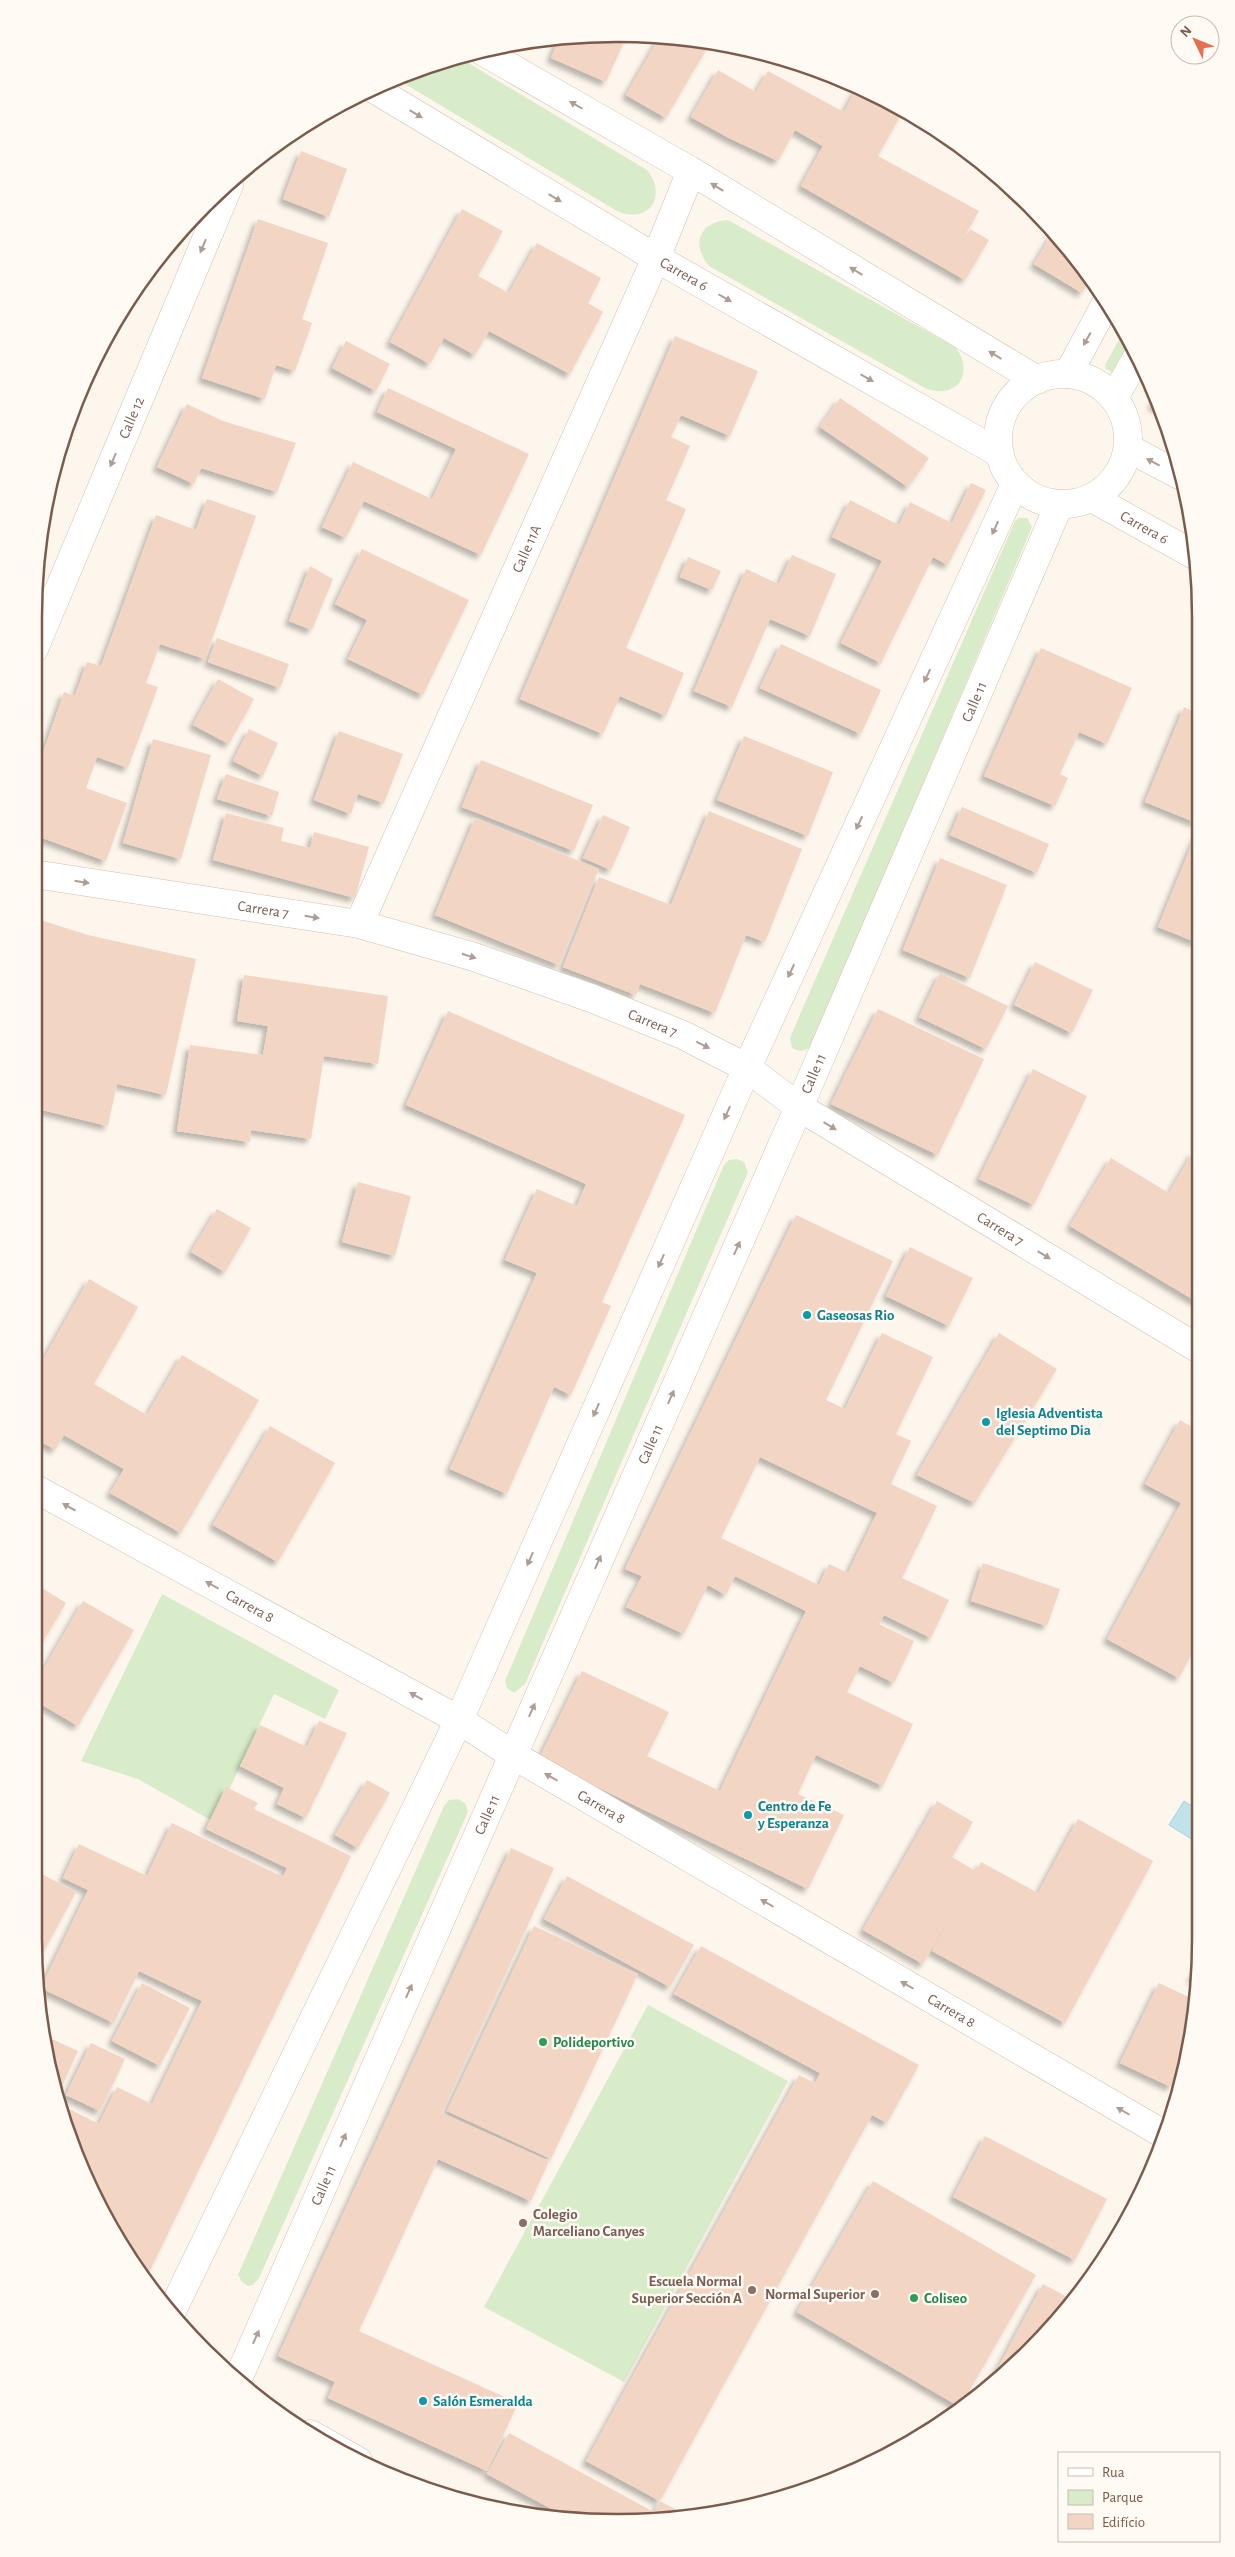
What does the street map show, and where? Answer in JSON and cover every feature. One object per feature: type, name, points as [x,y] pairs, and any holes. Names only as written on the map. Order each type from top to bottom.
[{"type":"street","points":[[491,57],[691,171],[1037,380]]},
{"type":"street","name":"Carrera 6","points":[[381,93],[656,258],[999,453]]},
{"type":"street","name":"Calle 11A","points":[[359,924],[656,258],[691,171]]},
{"type":"street","name":"Calle 12","points":[[42,630],[223,200]]},
{"type":"street","points":[[1068,374],[1103,309]]},
{"type":"street","points":[[1114,398],[1133,364]]},
{"type":"street","points":[[1068,374],[1094,381],[1114,398],[1127,422],[1128,448],[1122,468],[1109,485],[1092,498],[1076,504],[1060,505],[1043,502],[1028,495],[1015,484],[1005,470],[999,453],[998,436],[1001,418],[1010,402],[1021,389],[1047,376],[1068,374]]},
{"type":"street","points":[[1128,448],[1174,473]]},
{"type":"street","points":[[174,2306],[459,1720],[747,1068],[1015,484]]},
{"type":"street","name":"Carrera 6","points":[[1092,498],[1189,552]]},
{"type":"street","name":"Calle 11","points":[[240,2374],[799,1107],[1060,505]]},
{"type":"street","name":"Carrera 7","points":[[42,875],[359,924],[471,956],[591,998],[683,1035],[747,1068],[799,1107],[1192,1346]]},
{"type":"street","name":"Carrera 8","points":[[42,1492],[459,1720],[513,1755],[1159,2132]]},
{"type":"green space","points":[[467,62],[647,170],[656,189],[652,206],[638,214],[617,211],[404,83]]},
{"type":"green space","points":[[728,220],[955,347],[964,366],[963,375],[959,382],[954,388],[946,391],[925,388],[709,266],[700,250],[699,242],[701,235],[710,225]]},
{"type":"green space","points":[[1120,338],[1127,351],[1119,366],[1112,372],[1106,369],[1105,365]]},
{"type":"green space","points":[[1019,518],[1027,518],[1032,527],[812,1046],[803,1051],[795,1050],[792,1048],[790,1039],[792,1033],[1015,521]]},
{"type":"green space","points":[[737,1159],[744,1162],[748,1172],[525,1684],[514,1693],[507,1688],[505,1681],[724,1165],[729,1160]]},
{"type":"green space","points":[[162,1594],[339,1690],[325,1719],[274,1694],[214,1822],[138,1779],[81,1761]]},
{"type":"green space","points":[[458,1799],[465,1803],[468,1812],[259,2278],[253,2285],[248,2286],[242,2282],[238,2275],[444,1806],[449,1800]]},
{"type":"green space","points":[[648,2005],[788,2081],[624,2382],[484,2307]]},
{"type":"water","points":[[1184,1801],[1192,1806],[1192,1839],[1169,1825]]},
{"type":"building","points":[[624,42],[606,82],[551,58],[556,46]]},
{"type":"building","points":[[656,44],[706,49],[666,118],[626,95]]},
{"type":"building","points":[[718,70],[756,92],[768,71],[844,112],[854,94],[900,117],[878,156],[979,211],[956,251],[970,229],[989,240],[965,280],[801,186],[823,146],[795,130],[778,161],[729,138],[691,117]]},
{"type":"building","points":[[301,151],[347,169],[329,217],[283,199]]},
{"type":"building","points":[[462,209],[503,231],[478,276],[509,293],[537,243],[601,278],[588,303],[603,312],[570,374],[489,331],[475,355],[444,338],[430,364],[390,342]]},
{"type":"building","points":[[258,219],[328,243],[302,319],[312,323],[295,371],[276,365],[265,399],[202,378]]},
{"type":"building","points":[[1050,238],[1087,285],[1082,293],[1034,264]]},
{"type":"building","points":[[675,336],[758,371],[730,436],[681,415],[671,437],[690,446],[666,500],[686,509],[626,648],[684,673],[666,716],[620,696],[603,734],[520,699]]},
{"type":"building","points":[[346,341],[390,364],[376,391],[332,368]]},
{"type":"building","points":[[388,388],[529,454],[481,555],[364,501],[346,538],[322,527],[353,462],[432,499],[456,449],[377,412]]},
{"type":"building","points":[[840,398],[929,458],[908,487],[820,427]]},
{"type":"building","points":[[187,404],[223,421],[296,443],[277,492],[201,468],[194,484],[157,467]]},
{"type":"building","points":[[971,483],[986,490],[948,565],[933,557],[881,663],[841,643],[882,561],[832,537],[850,500],[899,525],[910,502],[952,523]]},
{"type":"building","points":[[207,499],[256,516],[205,659],[160,644],[146,683],[158,687],[128,768],[97,757],[86,788],[127,803],[106,861],[42,838],[42,756],[64,692],[75,696],[87,662],[101,666],[156,515],[196,530]]},
{"type":"building","points":[[362,549],[469,600],[423,695],[348,659],[367,620],[335,604]]},
{"type":"building","points":[[792,555],[836,574],[810,636],[770,619],[732,707],[694,691],[746,569],[779,584]]},
{"type":"building","points":[[688,557],[721,571],[712,590],[680,577]]},
{"type":"building","points":[[310,566],[333,579],[312,630],[289,621]]},
{"type":"building","points":[[217,638],[289,664],[280,688],[208,662]]},
{"type":"building","points":[[781,644],[881,690],[861,734],[760,688]]},
{"type":"building","points":[[1041,648],[1132,688],[1107,744],[1079,732],[1060,774],[1068,778],[1055,806],[984,776]]},
{"type":"building","points":[[218,679],[254,699],[229,744],[193,725]]},
{"type":"building","points":[[1184,707],[1192,711],[1192,821],[1145,802]]},
{"type":"building","points":[[249,729],[278,743],[263,776],[233,761]]},
{"type":"building","points":[[339,731],[403,754],[384,803],[358,794],[351,814],[314,800]]},
{"type":"building","points":[[744,736],[833,772],[808,836],[717,800]]},
{"type":"building","points":[[153,739],[211,755],[181,859],[123,843]]},
{"type":"building","points":[[481,760],[593,805],[574,851],[462,807]]},
{"type":"building","points":[[226,774],[279,792],[272,816],[217,799]]},
{"type":"building","points":[[962,807],[1049,844],[1037,873],[950,835]]},
{"type":"building","points":[[709,811],[802,849],[765,942],[746,935],[715,1013],[640,984],[636,995],[563,967],[599,877],[671,905]]},
{"type":"building","points":[[226,813],[284,828],[281,841],[310,848],[314,832],[369,847],[355,898],[213,860]]},
{"type":"building","points":[[603,815],[630,827],[611,870],[583,858]]},
{"type":"building","points":[[475,818],[599,869],[559,965],[435,915]]},
{"type":"building","points":[[1192,844],[1192,941],[1158,927]]},
{"type":"building","points":[[940,858],[1007,885],[970,978],[903,950]]},
{"type":"building","points":[[42,921],[88,935],[196,959],[166,1095],[117,1084],[108,1126],[42,1110]]},
{"type":"building","points":[[1035,962],[1093,990],[1072,1033],[1014,1005]]},
{"type":"building","points":[[940,973],[1008,1006],[986,1049],[919,1017]]},
{"type":"building","points":[[244,975],[388,996],[378,1064],[324,1056],[311,1139],[251,1130],[250,1142],[177,1131],[190,1045],[263,1055],[268,1026],[237,1021]]},
{"type":"building","points":[[878,1009],[984,1059],[938,1155],[831,1104]]},
{"type":"building","points":[[448,1011],[685,1115],[602,1302],[611,1306],[571,1395],[554,1387],[507,1494],[450,1469],[537,1273],[505,1260],[537,1189],[577,1206],[586,1184],[406,1105]]},
{"type":"building","points":[[1033,1069],[1087,1096],[1034,1205],[979,1179]]},
{"type":"building","points":[[1192,1154],[1192,1299],[1070,1226],[1111,1158],[1169,1193]]},
{"type":"building","points":[[358,1182],[411,1196],[395,1256],[342,1242]]},
{"type":"building","points":[[217,1209],[251,1228],[225,1272],[191,1252]]},
{"type":"building","points":[[796,1215],[893,1261],[826,1400],[845,1409],[882,1333],[933,1357],[896,1434],[911,1441],[891,1484],[937,1506],[902,1578],[949,1600],[931,1638],[884,1615],[879,1624],[914,1641],[894,1683],[860,1666],[847,1692],[913,1724],[883,1786],[816,1755],[798,1794],[844,1815],[808,1889],[539,1759],[582,1671],[669,1712],[647,1756],[720,1791],[806,1611],[735,1576],[726,1595],[708,1585],[684,1634],[626,1607],[642,1576],[625,1569]],"holes":[[[760,1457],[877,1513],[848,1573],[829,1564],[819,1585],[721,1538]]]},
{"type":"building","points":[[910,1247],[973,1278],[949,1326],[886,1296]]},
{"type":"building","points":[[89,1279],[138,1307],[94,1384],[147,1415],[182,1355],[259,1400],[181,1533],[110,1493],[124,1469],[64,1435],[55,1450],[42,1442],[42,1362]]},
{"type":"building","name":"Iglesia Adventista del Septimo Dia","points":[[999,1333],[1057,1369],[975,1503],[917,1475]]},
{"type":"building","points":[[1180,1420],[1192,1427],[1192,1654],[1179,1678],[1107,1639],[1181,1503],[1145,1484]]},
{"type":"building","points":[[270,1426],[335,1463],[278,1562],[213,1525]]},
{"type":"building","points":[[983,1563],[1060,1589],[1047,1626],[971,1601]]},
{"type":"building","points":[[42,1588],[66,1603],[42,1643]]},
{"type":"building","points":[[83,1601],[134,1630],[78,1726],[42,1705],[42,1672]]},
{"type":"building","points":[[319,1721],[347,1733],[306,1818],[277,1804],[284,1788],[240,1766],[260,1725],[307,1747]]},
{"type":"building","points":[[367,1780],[390,1793],[358,1848],[335,1835]]},
{"type":"building","points":[[226,1787],[258,1803],[254,1809],[351,1856],[149,2273],[102,2194],[86,2160],[68,2109],[99,2124],[117,2087],[152,2104],[202,2001],[139,1971],[114,2023],[45,1990],[44,1981],[88,1890],[63,1878],[79,1844],[147,1876],[172,1823],[283,1877],[287,1868],[206,1829]]},
{"type":"building","points":[[937,1801],[973,1822],[952,1857],[976,1871],[981,1862],[1038,1893],[1078,1819],[1153,1861],[1065,2023],[932,1951],[947,1922],[923,1964],[863,1930]]},
{"type":"building","points":[[511,1848],[554,1868],[442,2113],[549,2161],[531,2201],[438,2159],[359,2331],[518,2403],[487,2471],[328,2398],[335,2382],[278,2356]]},
{"type":"building","points":[[42,1874],[76,1892],[43,1954]]},
{"type":"building","points":[[567,1876],[694,1945],[670,1987],[544,1919]]},
{"type":"building","name":"Polideportivo","points":[[534,1926],[638,1974],[551,2159],[447,2111]]},
{"type":"building","points":[[701,1946],[919,2065],[887,2123],[872,2115],[660,2501],[586,2461],[799,2075],[815,2083],[820,2073],[674,1994]]},
{"type":"building","points":[[142,1983],[190,2008],[160,2066],[112,2041]]},
{"type":"building","points":[[1159,1983],[1189,1997],[1181,2052],[1175,2078],[1171,2087],[1120,2063]]},
{"type":"building","points":[[52,2039],[78,2051],[62,2087]]},
{"type":"building","points":[[91,2043],[125,2059],[100,2111],[66,2095]]},
{"type":"building","points":[[985,2136],[1107,2199],[1075,2260],[953,2197]]},
{"type":"building","points":[[873,2181],[1036,2275],[965,2398],[956,2405],[797,2312]]},
{"type":"building","points":[[1043,2284],[1068,2297],[1050,2319],[995,2374]]},
{"type":"building","points":[[509,2433],[654,2512],[660,2501],[679,2511],[618,2514],[556,2511],[487,2474]]},
{"type":"place","name":"Gaseosas Rio","points":[[807,1315]]},
{"type":"place","name":"Iglesia Adventista del Septimo Dia","points":[[986,1422]]},
{"type":"place","name":"Centro de Fe y Esperanza","points":[[748,1815]]},
{"type":"place","name":"Polideportivo","points":[[543,2042]]},
{"type":"place","name":"Colegio Marceliano Canyes","points":[[523,2223]]},
{"type":"place","name":"Escuela Normal Superior Sección A","points":[[752,2290]]},
{"type":"place","name":"Normal Superior","points":[[875,2294]]},
{"type":"place","name":"Coliseo","points":[[914,2298]]},
{"type":"place","name":"Salón Esmeralda","points":[[423,2401]]}]
